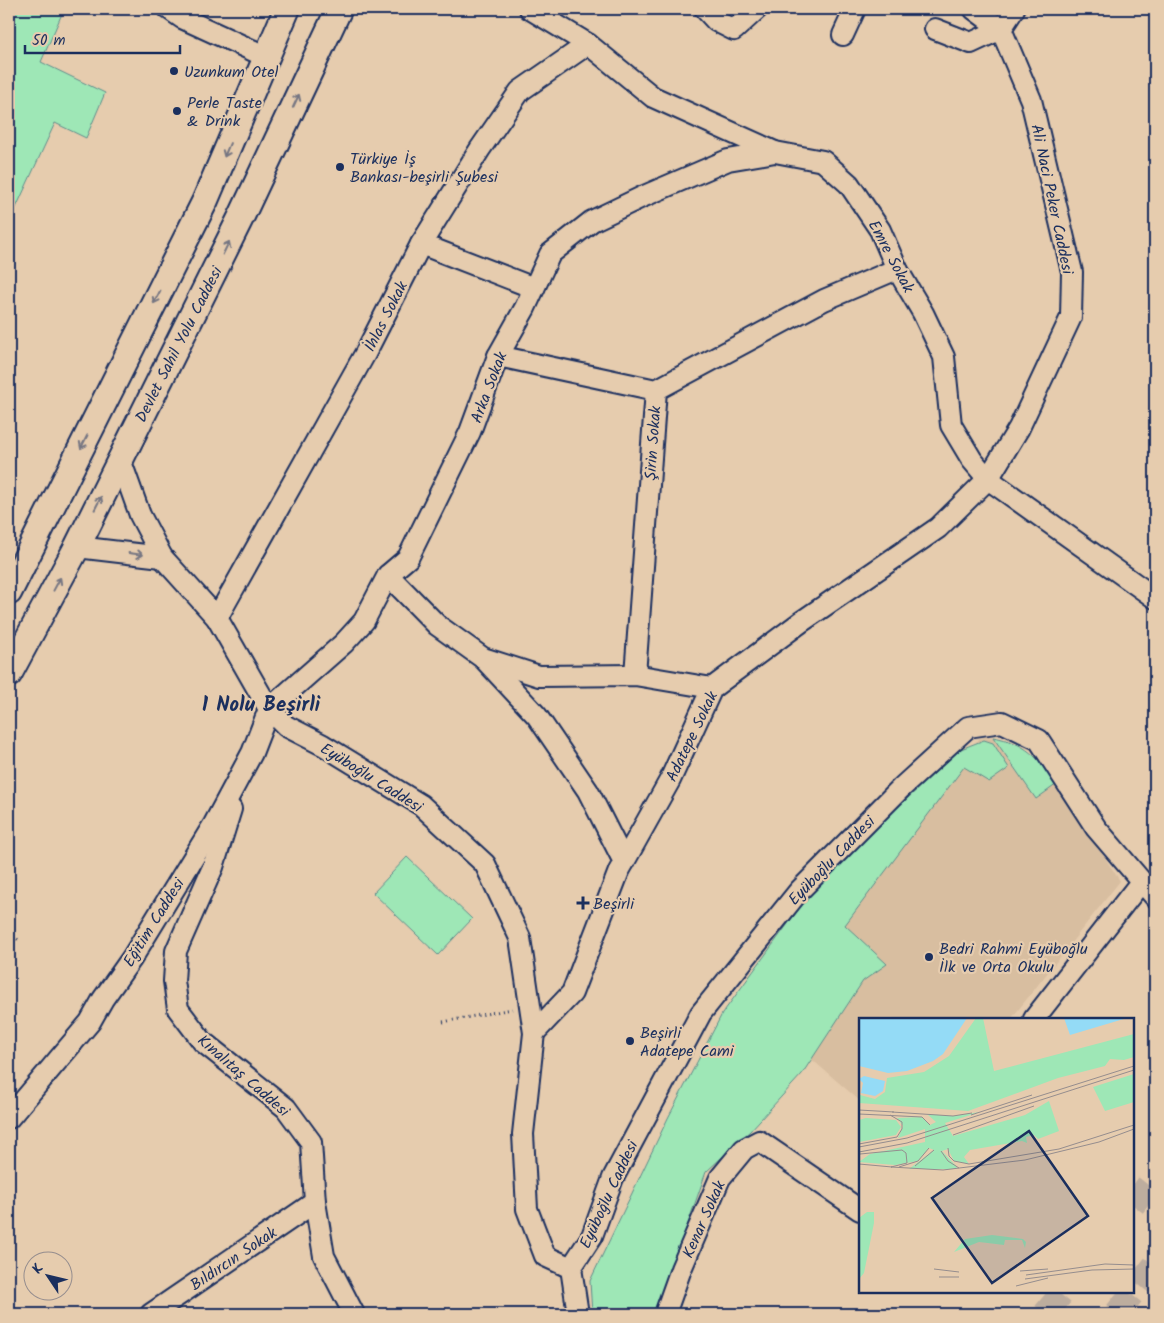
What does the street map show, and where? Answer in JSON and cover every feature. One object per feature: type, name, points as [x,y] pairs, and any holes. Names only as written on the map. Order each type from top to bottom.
[{"type":"main road","points":[[9,592],[205,201],[287,9]]},
{"type":"main road","name":"Devlet Sahil Yolu Caddesi","points":[[9,674],[76,547],[242,215],[339,9]]},
{"type":"street","points":[[169,9],[182,18],[267,57]]},
{"type":"street","name":"Emre Sokak","points":[[530,9],[588,44],[653,97],[775,152],[823,161],[849,184],[880,230],[897,269],[923,313],[944,357],[951,425],[972,460],[988,478],[1155,598]]},
{"type":"street","points":[[705,9],[716,21],[734,30],[757,9]]},
{"type":"street","points":[[843,35],[855,9]]},
{"type":"street","name":"Ali Naci Peker Caddesi","points":[[974,9],[1000,29],[1031,100],[1072,272],[1071,317],[1019,428],[988,478]]},
{"type":"street","points":[[935,29],[971,43],[1000,29],[1014,9]]},
{"type":"street","name":"İhlas Sokak","points":[[216,618],[366,352],[421,244],[520,90],[588,44]]},
{"type":"street","name":"Arka Sokak","points":[[269,709],[286,692],[308,676],[359,626],[388,575],[408,558],[434,510],[470,432],[498,356],[550,254],[592,221],[728,160],[775,152]]},
{"type":"street","points":[[421,244],[534,288]]},
{"type":"street","name":"Şirin Sokak","points":[[635,675],[656,390],[824,300],[897,269]]},
{"type":"street","points":[[498,356],[656,390]]},
{"type":"street","name":"Eyüboğlu Caddesi","points":[[120,459],[140,514],[162,557],[216,618],[269,709],[286,726],[323,745],[421,805],[485,864],[520,938],[534,1033],[522,1134],[528,1209],[545,1256],[571,1268],[592,1236],[613,1178],[701,1013],[799,891],[901,788],[968,727],[1002,722],[1039,740],[1096,828],[1155,897]]},
{"type":"street","name":"Adatepe Sokak","points":[[534,1033],[572,993],[624,862],[670,780],[712,688],[802,622],[938,528],[988,478]]},
{"type":"street","points":[[76,547],[162,557]]},
{"type":"street","points":[[388,575],[437,625],[483,658],[537,716],[588,791],[624,862]]},
{"type":"street","points":[[483,658],[539,676],[635,675],[712,688]]},
{"type":"street","name":"Eğitim Caddesi","points":[[9,1118],[90,1022],[194,858],[252,753],[269,709]]},
{"type":"street","name":"Kınalıtaş Caddesi","points":[[238,780],[226,828],[213,867],[176,951],[174,981],[178,1009],[203,1042],[286,1108],[311,1142],[315,1202],[324,1256],[354,1314]]},
{"type":"street","points":[[1035,1018],[1141,882]]},
{"type":"street","name":"Kenar Sokak","points":[[666,1314],[681,1269],[720,1178],[744,1149],[759,1141],[859,1209]]},
{"type":"street","name":"Bıldırcın Sokak","points":[[151,1314],[315,1202]]},
{"type":"street","points":[[571,1268],[578,1314]]},
{"type":"path","points":[[9,933],[20,941]]},
{"type":"path","points":[[444,1022],[530,1006]]},
{"type":"shaded area","name":"Bedri Rahmi Eyüboğlu İlk ve Orta Okulu","points":[[993,737],[1036,799],[1057,784],[1120,881],[1012,1018],[859,1018],[859,1100],[772,1025],[835,896],[980,738]]},
{"type":"green space","points":[[9,9],[64,9],[41,62],[105,93],[86,138],[55,123],[9,223]]},
{"type":"green space","points":[[993,737],[1023,747],[1037,759],[1057,784],[1036,799]]},
{"type":"green space","points":[[984,740],[993,743],[1009,768],[989,782],[964,767],[845,925],[887,964],[863,981],[802,1074],[750,1131],[706,1172],[656,1314],[592,1314],[590,1281],[668,1118],[722,1014],[812,891],[961,749]]},
{"type":"green space","points":[[407,857],[472,919],[438,955],[373,893]]},
{"type":"tunnel","points":[[1134,1204],[1155,1177]]},
{"type":"tunnel","points":[[1134,1291],[1155,1265]]},
{"type":"tunnel","points":[[1045,1314],[1062,1293]]},
{"type":"tunnel","points":[[1116,1314],[1133,1293]]},
{"type":"place","name":"Uzunkum Otel","points":[[174,71]]},
{"type":"place","name":"Perle Taste & Drink","points":[[177,111]]},
{"type":"place","name":"Türkiye İş Bankası-beşirli Şubesi","points":[[340,167]]},
{"type":"place","name":"Beşirli","points":[[583,903]]},
{"type":"place","name":"Bedri Rahmi Eyüboğlu İlk ve Orta Okulu","points":[[929,957]]},
{"type":"place","name":"Beşirli Adatepe Cami","points":[[630,1041]]},
{"type":"district","name":"1 Nolu Beşirli","points":[[261,704]]}]
